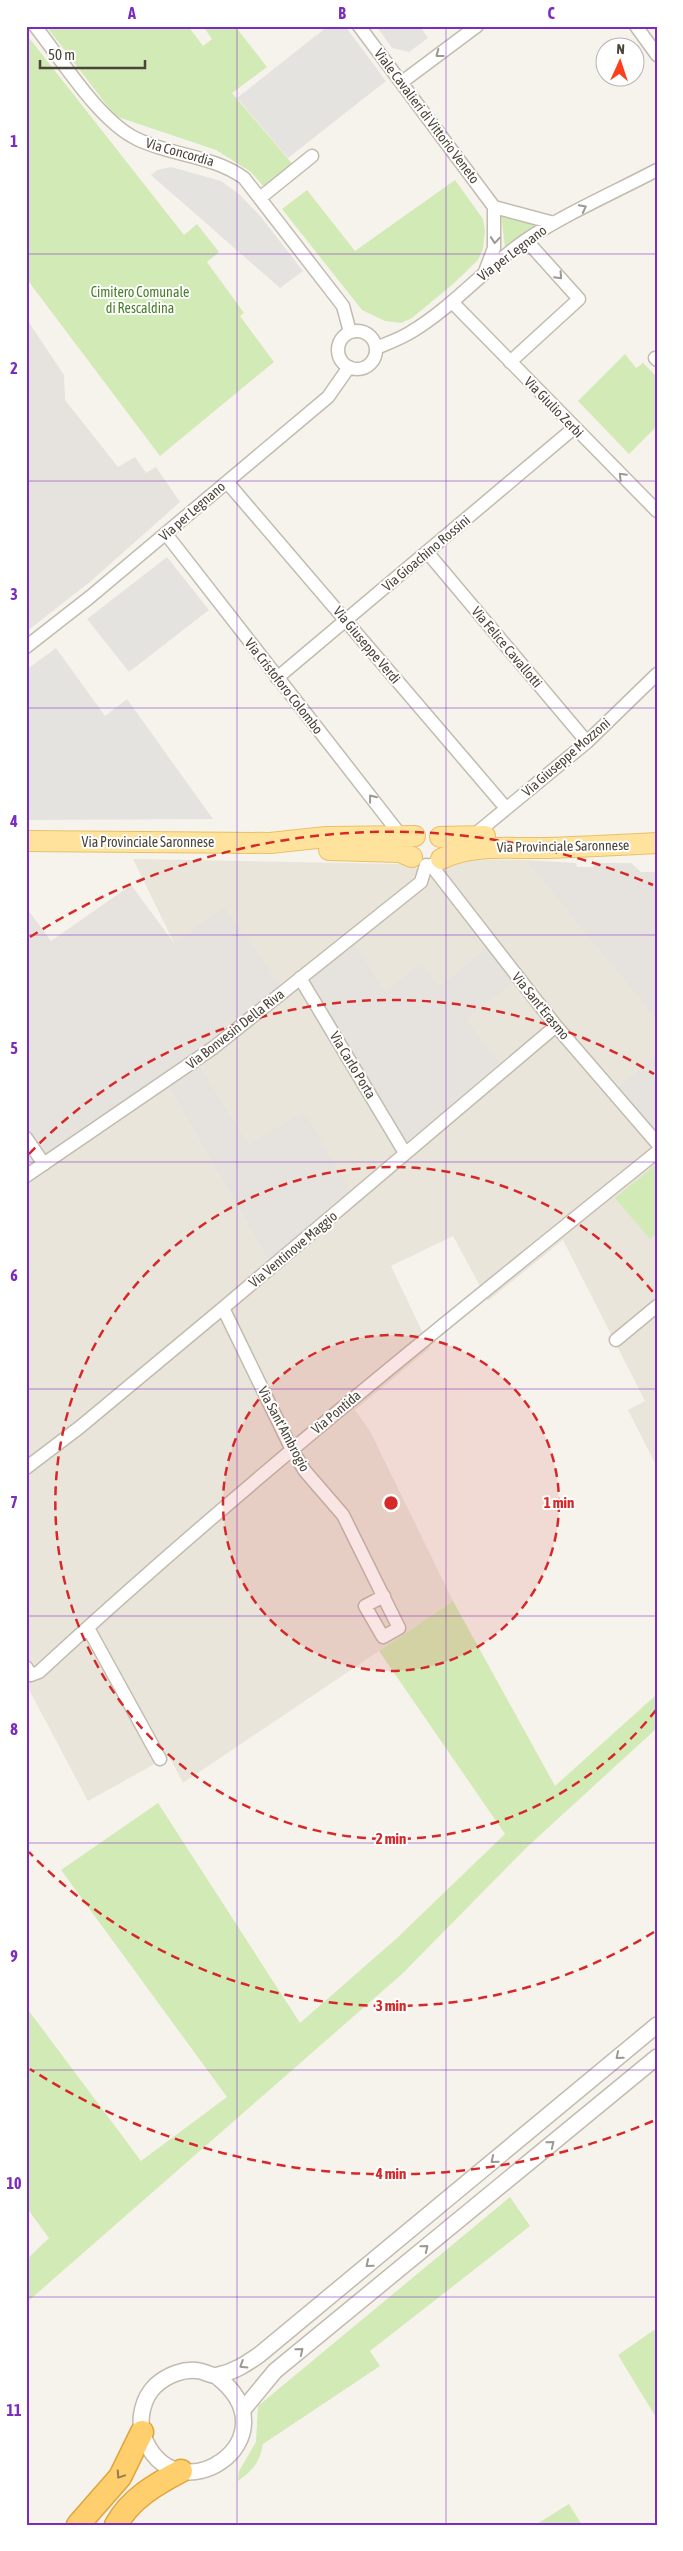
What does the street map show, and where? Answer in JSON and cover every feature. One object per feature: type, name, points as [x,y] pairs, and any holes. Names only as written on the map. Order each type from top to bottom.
[{"type":"highway","points":[[78,2525],[120,2477],[142,2432]]},
{"type":"highway","points":[[116,2525],[130,2506],[154,2485],[181,2471]]},
{"type":"main road","name":"Via Provinciale Saronnese","points":[[26,841],[270,843],[326,837],[409,836],[429,831],[440,837],[580,836],[657,842]]},
{"type":"main road","points":[[409,836],[410,846],[428,861],[444,845],[440,837]]},
{"type":"main road","name":"Via Provinciale Saronnese","points":[[270,843],[316,849],[400,852],[428,861],[457,851],[480,847],[589,847],[657,842]]},
{"type":"street","name":"Via Concordia","points":[[35,26],[112,124],[144,142],[212,160],[230,168],[244,178],[342,306],[350,332]]},
{"type":"street","name":"Viale Cavalieri di Vittorio Veneto","points":[[359,26],[494,207]]},
{"type":"street","points":[[402,82],[477,26]]},
{"type":"street","points":[[636,26],[657,55]]},
{"type":"street","points":[[260,198],[312,156]]},
{"type":"street","name":"Via per Legnano","points":[[376,348],[410,333],[452,302],[484,271],[526,240],[554,223],[657,170]]},
{"type":"street","points":[[484,271],[494,248],[494,207],[554,223]]},
{"type":"street","points":[[510,362],[579,298],[526,240]]},
{"type":"street","name":"Via Giulio Zerbi","points":[[452,302],[657,511]]},
{"type":"street","points":[[350,332],[367,333],[375,342],[376,348],[376,354],[370,364],[358,368],[349,367],[342,360],[339,348],[344,337],[350,332]]},
{"type":"street","name":"Via per Legnano","points":[[26,647],[166,534],[328,398],[349,367]]},
{"type":"street","name":"Via Gioachino Rossini","points":[[277,678],[574,428]]},
{"type":"street","name":"Via Giuseppe Verdi","points":[[227,482],[506,808]]},
{"type":"street","name":"Via Cristoforo Colombo","points":[[166,534],[277,678],[409,836]]},
{"type":"street","name":"Via Felice Cavallotti","points":[[427,552],[587,742]]},
{"type":"street","name":"Via Giuseppe Mozzoni","points":[[473,836],[587,742],[657,674]]},
{"type":"street","name":"Via Bonvesin Della Riva","points":[[26,1176],[213,1048],[421,882],[428,861]]},
{"type":"street","name":"Via Sant'Erasmo","points":[[428,861],[556,1026],[657,1143]]},
{"type":"street","name":"Via Carlo Porta","points":[[300,978],[406,1153]]},
{"type":"street","name":"Via Ventinove Maggio","points":[[26,1468],[80,1427],[223,1308],[556,1026]]},
{"type":"street","points":[[26,1138],[44,1164]]},
{"type":"street","name":"Via Pontida","points":[[26,1667],[31,1675],[39,1672],[363,1390],[657,1152]]},
{"type":"street","points":[[616,1340],[657,1306]]},
{"type":"street","name":"Via Sant'Ambrogio","points":[[223,1308],[292,1450],[305,1471],[343,1515],[384,1596]]},
{"type":"street","points":[[88,1628],[160,1759]]},
{"type":"street","points":[[216,2376],[238,2369],[259,2355],[657,2025]]},
{"type":"street","points":[[242,2411],[275,2372],[657,2057]]},
{"type":"street","points":[[183,2371],[200,2371],[216,2376],[228,2385],[237,2397],[242,2411],[243,2428],[238,2444],[228,2458],[214,2468],[198,2472],[181,2471],[167,2466],[156,2457],[147,2445],[142,2432],[141,2417],[145,2401],[154,2387],[167,2377],[183,2371]]},
{"type":"shaded area","points":[[328,26],[345,26],[386,81],[288,158],[237,98]]},
{"type":"shaded area","points":[[376,26],[420,26],[428,38],[409,52],[392,48]]},
{"type":"shaded area","points":[[171,167],[221,181],[239,194],[261,217],[303,271],[280,288],[151,175],[157,170]]},
{"type":"shaded area","points":[[26,318],[64,375],[65,400],[118,467],[135,457],[146,473],[156,467],[180,502],[91,581],[26,632]]},
{"type":"shaded area","points":[[167,557],[209,610],[129,672],[87,619]]},
{"type":"shaded area","points":[[56,648],[105,716],[127,699],[213,819],[26,820],[26,670]]},
{"type":"shaded area","points":[[133,859],[408,864],[427,872],[458,859],[525,860],[657,1021],[657,1054],[616,1088],[657,1136],[657,1467],[628,1410],[645,1401],[563,1240],[488,1301],[453,1236],[391,1266],[430,1348],[355,1410],[370,1431],[453,1601],[183,1783],[169,1756],[88,1801],[26,1684],[26,1139],[163,1078],[268,1260],[249,1144],[194,1056],[174,943]],"holes":[[[352,941],[385,993],[439,986],[487,947],[465,1020],[502,1065],[305,979]]]},
{"type":"shaded area","points":[[525,860],[576,863],[577,867],[593,867],[597,863],[631,863],[641,872],[657,872],[657,1021]]},
{"type":"shaded area","points":[[131,885],[174,943],[224,907],[281,985],[194,1056],[249,1144],[304,1112],[351,1191],[268,1260],[163,1078],[44,1162],[26,1136],[26,907],[51,941]]},
{"type":"shaded area","points":[[352,940],[385,992],[421,963],[439,986],[487,947],[514,981],[466,1020],[503,1066],[406,1147],[305,979]]},
{"type":"shaded area","points":[[657,1054],[657,1136],[616,1088]]},
{"type":"green space","points":[[46,26],[188,26],[203,46],[212,39],[203,26],[235,26],[267,67],[232,93],[295,167],[266,189],[251,172],[216,150],[115,116]]},
{"type":"green space","name":"Cimitero Comunale di Rescaldina","points":[[26,34],[184,235],[197,224],[219,252],[207,262],[244,313],[240,316],[274,362],[160,456],[26,278]]},
{"type":"green space","points":[[455,180],[483,219],[485,231],[483,249],[478,260],[453,284],[412,318],[401,323],[385,321],[362,310],[282,209],[307,190],[355,251]]},
{"type":"green space","points":[[501,213],[535,225],[535,228],[508,248],[505,248]]},
{"type":"green space","points":[[625,354],[636,368],[643,363],[657,377],[657,426],[629,454],[578,401]]},
{"type":"green space","points":[[657,1164],[657,1233],[650,1239],[615,1198]]},
{"type":"green space","points":[[453,1601],[555,1786],[657,1694],[657,1728],[526,1848],[402,1974],[26,2303],[26,2260],[49,2238],[26,2207],[26,2007],[141,2161],[227,2097],[61,1870],[158,1803],[300,2023],[397,1938],[505,1834],[379,1651]]},
{"type":"green space","points":[[510,2197],[530,2226],[370,2351],[380,2366],[263,2444],[255,2465],[238,2481],[239,2471],[256,2442],[258,2406]]},
{"type":"green space","points":[[657,2328],[657,2419],[618,2355]]},
{"type":"green space","points":[[569,2504],[582,2525],[535,2525]]}]
